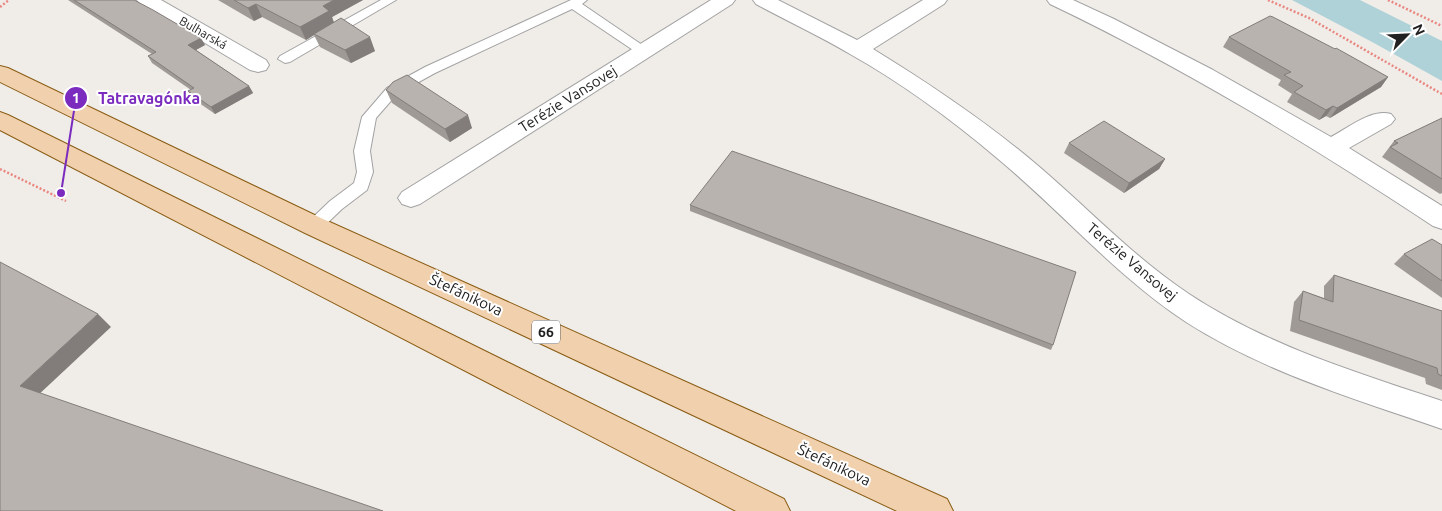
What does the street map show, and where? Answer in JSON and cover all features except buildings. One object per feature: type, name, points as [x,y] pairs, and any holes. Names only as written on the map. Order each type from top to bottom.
[{"type":"main road","name":"Štefánikova","points":[[0,74],[314,226],[935,511]]},
{"type":"main road","points":[[0,120],[772,511]]},
{"type":"street","name":"Bulharská","points":[[147,0],[258,65]]},
{"type":"street","name":"Terézie Vansovej","points":[[411,198],[725,0]]},
{"type":"street","name":"Terézie Vansovej","points":[[763,0],[858,49],[940,102],[998,145],[1050,189],[1140,272],[1197,314],[1257,346],[1317,371],[1442,415]]},
{"type":"street","points":[[858,49],[937,0]]},
{"type":"street","points":[[1057,0],[1215,80],[1331,147],[1442,218]]},
{"type":"street","points":[[1331,147],[1383,119]]},
{"type":"lane","points":[[284,59],[390,0]]},
{"type":"lane","points":[[314,226],[336,205],[361,186],[365,172],[362,151],[369,117],[392,91],[430,70],[577,2],[644,51]]},
{"type":"path","points":[[0,7],[9,0]]},
{"type":"path","points":[[1268,0],[1309,18],[1442,94]]},
{"type":"path","points":[[1388,0],[1442,26]]},
{"type":"path","points":[[0,169],[66,201]]},
{"type":"water","points":[[1292,0],[1360,0],[1442,41],[1442,81],[1374,43]]},
{"type":"place","name":"Tatravagónka","points":[[61,193]]}]
